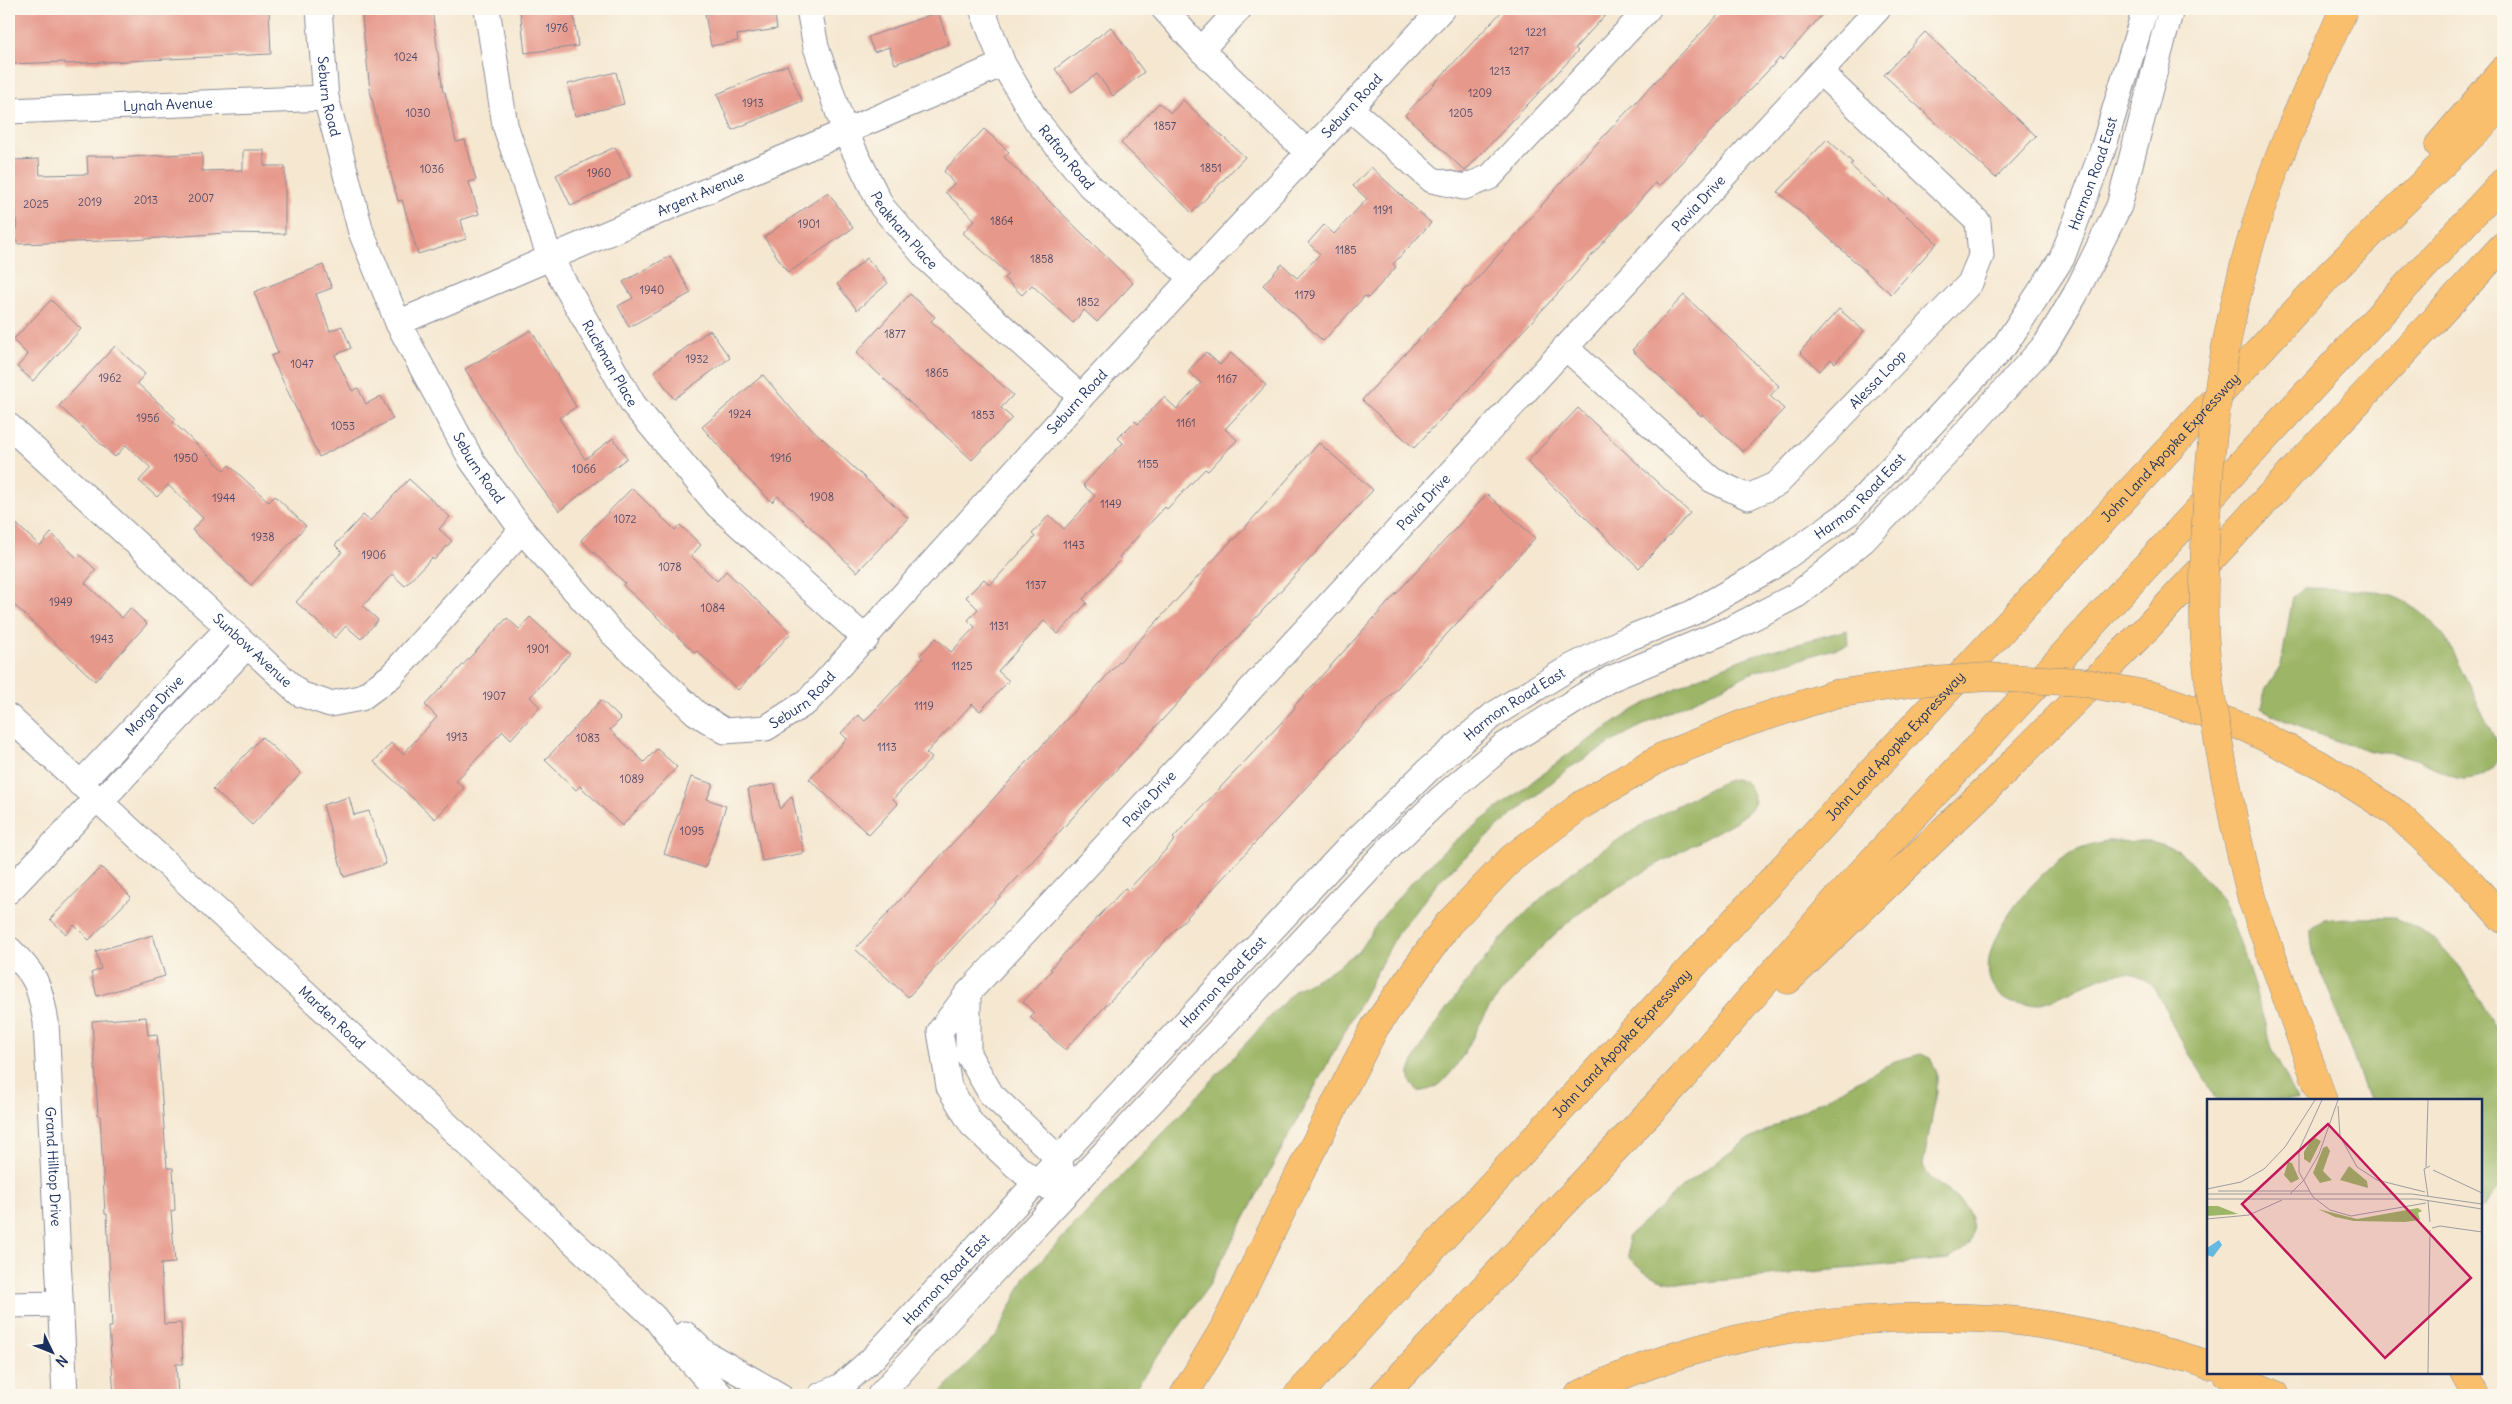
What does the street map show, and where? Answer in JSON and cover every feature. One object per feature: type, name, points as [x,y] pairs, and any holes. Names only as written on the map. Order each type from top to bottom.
[{"type":"highway","points":[[2323,1099],[2252,900],[2236,832],[2217,735],[2209,680],[2204,597],[2207,483],[2219,382],[2237,296],[2258,217],[2287,140],[2344,9]]},
{"type":"highway","points":[[2331,273],[2503,70]]},
{"type":"highway","name":"John Land Apopka Expressway","points":[[1298,1395],[2331,273],[2503,105]]},
{"type":"highway","points":[[1383,1395],[1682,1078],[1836,901],[2503,182]]},
{"type":"highway","points":[[1682,1078],[1995,781],[2137,638],[2503,246]]},
{"type":"highway","points":[[1184,1395],[1224,1330],[1303,1167],[1375,1027],[1448,924],[1512,858],[1584,804],[1662,757],[1745,723],[1835,694],[1918,682],[1989,677],[2081,682],[2154,696],[2246,728],[2319,764],[2396,813],[2470,882],[2503,919]]},
{"type":"highway","points":[[1579,1395],[1612,1379],[1715,1344],[1800,1327],[1897,1318],[2005,1321],[2101,1335],[2207,1365]]},
{"type":"highway","points":[[2228,1374],[2276,1395]]},
{"type":"highway","points":[[2465,1374],[2476,1395]]},
{"type":"street","name":"Seburn Road","points":[[319,9],[326,98],[361,232],[398,323],[472,461],[522,530],[612,634],[696,713],[725,731],[766,728],[807,702],[866,639],[1081,397],[1442,9]]},
{"type":"street","name":"Ruckman Place","points":[[487,9],[505,125],[550,258],[633,404],[718,506],[866,639]]},
{"type":"street","name":"Peakham Place","points":[[809,9],[816,47],[845,132],[882,207],[928,260],[1081,397]]},
{"type":"street","name":"Rafton Road","points":[[982,9],[1003,64],[1036,120],[1090,186],[1191,278]]},
{"type":"street","points":[[1164,9],[1201,50],[1308,153]]},
{"type":"street","points":[[1201,50],[1239,9]]},
{"type":"street","points":[[1350,108],[1432,180],[1464,187],[1490,177],[1648,9]]},
{"type":"street","name":"Pavia Drive","points":[[1067,1192],[1037,1184],[972,1125],[949,1087],[940,1031],[968,993],[1209,736],[1878,9]]},
{"type":"street","name":"Harmon Road East","points":[[822,1395],[841,1386],[870,1361],[1037,1184],[1348,848],[1428,770],[1493,715],[1578,664],[1629,638],[1701,608],[1769,569],[1850,512],[2006,345],[2062,258],[2102,152],[2145,9]]},
{"type":"street","name":"Harmon Road East","points":[[880,1395],[1392,845],[1454,786],[1503,746],[1610,679],[1733,628],[1797,595],[1864,540],[1949,451],[2046,344],[2074,295],[2115,215],[2155,74],[2170,9]]},
{"type":"street","name":"Argent Avenue","points":[[398,323],[1003,64]]},
{"type":"street","name":"Alessa Loop","points":[[1565,347],[1712,480],[1748,497],[1777,484],[1970,283],[1981,256],[1978,222],[1820,72]]},
{"type":"street","name":"Lynah Avenue","points":[[9,111],[326,98]]},
{"type":"street","name":"Sunbow Avenue","points":[[9,426],[300,694],[330,704],[361,698],[391,676],[522,530]]},
{"type":"street","name":"Morga Drive","points":[[92,795],[228,628]]},
{"type":"street","name":"Morga Drive","points":[[92,795],[247,646]]},
{"type":"street","name":"Marden Road","points":[[9,717],[655,1318],[674,1344],[721,1395]]},
{"type":"street","points":[[9,891],[92,795]]},
{"type":"street","name":"Grand Hilltop Drive","points":[[9,949],[25,965],[39,986],[46,1022],[65,1395]]},
{"type":"street","points":[[968,993],[968,1054],[991,1094],[1060,1159],[1067,1192]]},
{"type":"street","points":[[9,1305],[60,1304]]},
{"type":"street","name":"Marden Road","points":[[655,1318],[677,1326],[705,1352],[779,1395]]},
{"type":"green space","points":[[2304,588],[2365,590],[2382,593],[2398,598],[2429,619],[2445,637],[2495,739],[2502,747],[2502,756],[2495,765],[2477,777],[2459,778],[2410,757],[2367,750],[2327,737],[2299,727],[2261,708],[2266,688],[2281,665],[2293,596]]},
{"type":"green space","points":[[1847,630],[1848,645],[1753,672],[1629,732],[1569,768],[1498,827],[1441,879],[1397,934],[1207,1288],[1130,1395],[938,1395],[997,1335],[1025,1277],[1168,1128],[1295,990],[1326,974],[1358,952],[1378,922],[1407,887],[1451,844],[1567,755],[1635,709],[1696,678],[1750,656]]},
{"type":"green space","points":[[1734,779],[1743,781],[1750,789],[1755,801],[1750,810],[1736,821],[1631,879],[1572,919],[1530,959],[1493,1003],[1455,1068],[1445,1079],[1435,1087],[1423,1091],[1415,1088],[1411,1083],[1410,1077],[1412,1066],[1433,1027],[1491,951],[1540,899],[1589,860],[1640,826],[1723,782]]},
{"type":"green space","points":[[2107,841],[2150,842],[2179,850],[2216,891],[2226,908],[2244,953],[2272,1048],[2297,1099],[2216,1099],[2208,1083],[2175,1030],[2157,992],[2143,978],[2127,973],[2109,975],[2052,999],[2034,1004],[2016,1004],[2000,995],[1990,980],[1989,961],[1995,941],[2006,920],[2020,900],[2051,867],[2075,850]]},
{"type":"green space","points":[[2396,918],[2434,938],[2460,967],[2503,1042],[2503,1185],[2482,1208],[2482,1099],[2369,1099],[2313,952],[2311,930],[2324,919]]},
{"type":"green space","points":[[1921,1054],[1930,1058],[1937,1073],[1937,1091],[1923,1165],[1930,1177],[1957,1197],[1968,1212],[1973,1236],[1964,1250],[1948,1259],[1695,1283],[1658,1279],[1644,1271],[1629,1257],[1628,1236],[1680,1189],[1743,1143],[1895,1061]]},
{"type":"building","points":[[269,9],[271,54],[65,64],[65,62],[9,64],[9,10]]},
{"type":"building","points":[[361,9],[432,9],[443,92],[445,92],[456,142],[465,140],[476,180],[469,182],[479,214],[461,220],[466,239],[418,254],[402,200],[398,201],[380,134],[370,90]]},
{"type":"building","points":[[520,9],[573,9],[578,46],[525,53]]},
{"type":"building","points":[[732,9],[733,13],[774,9],[777,29],[737,35],[738,41],[711,46],[705,14]]},
{"type":"building","points":[[1504,9],[1611,9],[1575,48],[1578,51],[1465,171],[1405,115]]},
{"type":"building","points":[[1724,9],[1827,9],[1782,60],[1780,58],[1659,186],[1655,183],[1572,278],[1414,448],[1362,400],[1467,287],[1469,288],[1584,157]]},
{"type":"building","points":[[938,12],[949,44],[895,64],[889,47],[874,52],[868,37]]},
{"type":"building","points":[[1111,27],[1144,72],[1113,96],[1097,74],[1072,92],[1055,69]]},
{"type":"building","points":[[1925,32],[2036,136],[1996,178],[1884,75]]},
{"type":"building","points":[[787,65],[802,101],[732,130],[717,94]]},
{"type":"building","points":[[616,72],[624,104],[575,116],[568,84]]},
{"type":"building","points":[[1183,100],[1245,157],[1192,213],[1121,143],[1159,103],[1171,113]]},
{"type":"building","points":[[984,129],[1009,152],[1004,157],[1133,283],[1097,322],[1084,310],[1073,323],[1032,285],[1022,295],[1004,278],[1008,274],[963,233],[975,220],[945,192],[954,184],[944,171]]},
{"type":"building","points":[[1827,139],[1853,163],[1850,165],[1937,243],[1891,294],[1778,192]]},
{"type":"building","points":[[615,147],[630,177],[571,206],[556,175]]},
{"type":"building","points":[[243,150],[264,150],[264,166],[285,166],[285,234],[225,233],[132,240],[17,244],[14,160],[39,159],[40,175],[88,174],[87,156],[114,156],[114,158],[202,153],[202,171],[243,170]]},
{"type":"building","points":[[1371,167],[1431,223],[1393,264],[1396,267],[1368,298],[1365,296],[1323,341],[1263,285],[1282,264],[1297,278],[1320,254],[1308,243],[1324,225],[1334,234],[1367,199],[1353,186]]},
{"type":"building","points":[[828,192],[853,228],[788,273],[764,237]]},
{"type":"building","points":[[670,256],[691,293],[629,327],[618,306],[633,298],[623,282]]},
{"type":"building","points":[[867,258],[888,283],[857,310],[837,284]]},
{"type":"building","points":[[323,265],[332,288],[316,294],[330,331],[342,326],[351,348],[335,355],[352,391],[358,388],[366,404],[381,396],[393,419],[319,457],[271,356],[278,353],[254,292]]},
{"type":"building","points":[[910,294],[935,317],[931,321],[1013,395],[1001,408],[1012,418],[972,460],[856,353]]},
{"type":"building","points":[[1684,295],[1779,386],[1770,396],[1784,409],[1743,452],[1702,414],[1701,416],[1632,350]]},
{"type":"building","points":[[51,300],[81,329],[33,381],[17,367],[28,355],[13,340]]},
{"type":"building","points":[[1839,309],[1864,331],[1835,363],[1831,359],[1820,371],[1800,352]]},
{"type":"building","points":[[531,330],[576,407],[559,418],[585,459],[613,438],[627,458],[559,511],[527,468],[465,369]]},
{"type":"building","points":[[710,330],[730,358],[674,399],[654,371]]},
{"type":"building","points":[[115,346],[145,374],[137,383],[176,419],[173,422],[224,470],[229,465],[269,502],[275,496],[306,526],[251,585],[192,530],[203,518],[168,485],[157,497],[139,481],[151,468],[126,445],[115,457],[59,406]]},
{"type":"building","points":[[1206,352],[1220,365],[1231,353],[1266,385],[1225,429],[1237,440],[1208,471],[1205,469],[1167,509],[1165,507],[1119,557],[1121,559],[1083,599],[1087,603],[1058,634],[1044,621],[998,671],[1009,681],[980,711],[972,704],[926,753],[932,758],[893,799],[898,804],[869,835],[809,779],[847,739],[841,733],[858,715],[865,721],[923,658],[920,655],[936,638],[951,652],[975,627],[968,620],[978,609],[966,597],[984,579],[990,585],[1035,537],[1032,534],[1049,515],[1064,529],[1095,496],[1083,485],[1123,443],[1118,438],[1135,421],[1138,424],[1164,397],[1177,409],[1201,383],[1188,371]]},
{"type":"building","points":[[763,375],[795,413],[908,518],[857,572],[778,496],[772,502],[744,475],[702,427]]},
{"type":"building","points":[[1578,408],[1690,513],[1639,568],[1527,462]]},
{"type":"building","points":[[1319,443],[1373,490],[908,997],[855,949],[1205,569],[1234,540]]},
{"type":"building","points":[[409,479],[450,517],[439,529],[452,541],[434,560],[432,558],[405,586],[392,574],[363,606],[378,620],[361,639],[346,626],[335,638],[296,602],[342,552],[335,545],[363,515],[370,521]]},
{"type":"building","points":[[632,488],[675,530],[680,525],[701,545],[691,556],[717,581],[726,571],[791,633],[738,690],[697,651],[695,653],[623,585],[625,583],[581,540]]},
{"type":"building","points":[[1487,494],[1535,538],[1065,1050],[1030,1017],[1034,1013],[1023,1002],[1052,970],[1050,969],[1125,888],[1128,890],[1175,840],[1173,838],[1295,708],[1294,706]]},
{"type":"building","points":[[9,517],[40,546],[51,533],[76,557],[79,554],[96,570],[85,583],[122,618],[130,608],[147,624],[95,681],[9,600]]},
{"type":"building","points":[[530,617],[570,654],[530,697],[540,707],[511,739],[503,731],[456,781],[464,788],[435,819],[374,762],[391,743],[403,754],[437,717],[425,705],[507,618],[519,629]]},
{"type":"building","points":[[601,700],[621,719],[610,730],[644,762],[657,749],[677,767],[622,826],[580,786],[576,790],[545,760]]},
{"type":"building","points":[[262,737],[301,773],[252,825],[213,789]]},
{"type":"building","points":[[691,777],[713,784],[707,799],[726,806],[705,868],[664,854]]},
{"type":"building","points":[[775,784],[780,809],[792,796],[804,853],[762,861],[748,789]]},
{"type":"building","points":[[349,797],[354,815],[369,811],[386,864],[344,877],[323,805]]},
{"type":"building","points":[[101,867],[131,897],[89,940],[74,925],[66,934],[50,919]]},
{"type":"building","points":[[153,935],[165,976],[97,996],[91,973],[101,969],[96,951]]},
{"type":"building","points":[[146,1017],[148,1035],[157,1034],[167,1168],[173,1168],[175,1210],[171,1211],[175,1263],[161,1264],[164,1324],[181,1323],[183,1364],[176,1364],[178,1395],[114,1395],[109,1327],[112,1327],[107,1214],[105,1214],[100,1115],[98,1115],[92,1021]]}]
